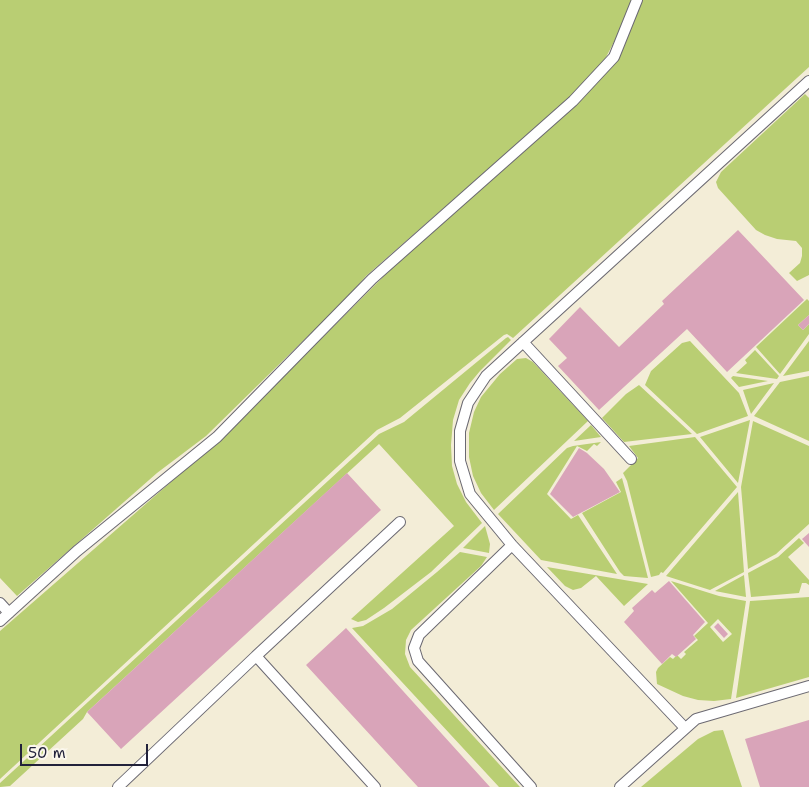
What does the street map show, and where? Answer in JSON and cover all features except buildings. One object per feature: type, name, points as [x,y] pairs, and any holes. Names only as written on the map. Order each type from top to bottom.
[{"type":"lane","points":[[0,621],[77,551],[217,437],[372,278],[574,101],[614,56],[637,0]]},
{"type":"lane","points":[[685,728],[512,545],[470,494],[460,461],[460,431],[468,403],[486,376],[809,80]]},
{"type":"lane","points":[[523,342],[631,459]]},
{"type":"lane","points":[[118,787],[400,522]]},
{"type":"lane","points":[[512,545],[419,635],[414,648],[418,661],[531,787]]},
{"type":"lane","points":[[0,604],[9,613]]},
{"type":"lane","points":[[256,656],[375,787]]},
{"type":"lane","points":[[620,787],[696,719],[809,686]]},
{"type":"green space","points":[[0,0],[809,0],[809,67],[513,338],[507,334],[504,335],[400,418],[377,430],[0,779],[0,631],[226,434],[423,237],[621,52],[625,21],[605,59],[582,87],[366,276],[327,321],[309,335],[206,436],[157,473],[17,596],[0,578]]},
{"type":"green space","points":[[805,94],[809,98],[809,275],[797,281],[789,273],[800,263],[802,248],[796,241],[777,239],[756,230],[718,188],[716,182],[721,172]]},
{"type":"green space","points":[[807,299],[809,301],[809,315],[798,325],[803,330],[809,324],[809,334],[780,374],[756,347]]},
{"type":"green space","points":[[508,337],[511,340],[470,383],[459,400],[453,420],[452,466],[457,484],[466,502],[482,523],[431,572],[366,620],[358,622],[351,619],[454,526],[379,444],[87,712],[83,719],[10,786],[0,787],[0,783],[379,434],[404,422]]},
{"type":"green space","points":[[690,341],[739,393],[748,416],[697,434],[645,385],[651,371],[682,343]]},
{"type":"green space","points":[[809,341],[809,371],[783,376]]},
{"type":"green space","points":[[755,350],[779,376],[777,379],[736,373],[747,363],[745,360]]},
{"type":"green space","points":[[526,358],[533,362],[588,421],[494,510],[481,493],[473,476],[469,457],[469,433],[474,412],[481,397],[500,374],[517,359]]},
{"type":"green space","points":[[733,376],[768,381],[739,387],[731,378]]},
{"type":"green space","points":[[809,376],[809,441],[754,416],[780,382]]},
{"type":"green space","points":[[774,383],[751,414],[743,390]]},
{"type":"green space","points":[[639,385],[692,434],[624,442],[602,418],[626,394]]},
{"type":"green space","points":[[750,420],[738,483],[700,437]]},
{"type":"green space","points":[[753,421],[809,446],[809,524],[776,554],[748,569],[741,487]]},
{"type":"green space","points":[[591,425],[601,437],[574,441]]},
{"type":"green space","points":[[695,437],[737,487],[663,573],[661,572],[659,575],[651,577],[627,481],[623,473],[638,458],[629,446]]},
{"type":"green space","points":[[601,442],[597,446],[594,444],[587,451],[577,446],[547,494],[571,519],[578,515],[617,574],[541,560],[498,514],[567,448],[573,446]]},
{"type":"green space","points":[[622,478],[648,578],[624,576],[582,513],[621,492],[616,482]]},
{"type":"green space","points":[[738,492],[744,572],[710,590],[666,576]]},
{"type":"green space","points":[[485,526],[490,544],[489,553],[463,548]]},
{"type":"green space","points":[[799,538],[804,543],[788,557],[809,580],[809,585],[802,583],[799,593],[751,597],[748,573],[778,557]]},
{"type":"green space","points":[[460,552],[487,557],[481,566],[411,630],[406,640],[405,654],[410,667],[520,787],[499,787],[352,628],[363,626],[392,609]]},
{"type":"green space","points":[[547,567],[648,584],[624,606],[596,576],[581,588],[573,590],[565,586]]},
{"type":"green space","points":[[744,575],[746,597],[715,591]]},
{"type":"green space","points":[[671,581],[719,596],[746,601],[731,699],[698,700],[683,696],[657,684],[656,672],[658,668],[670,657],[673,659],[677,655],[681,659],[686,654],[684,652],[698,640],[694,636],[708,623]],"holes":[[[718,619],[732,634],[723,642],[710,627]]]},
{"type":"green space","points":[[809,597],[809,677],[736,698],[750,601]]},
{"type":"green space","points":[[723,730],[742,787],[641,787],[698,739],[714,731]]}]
